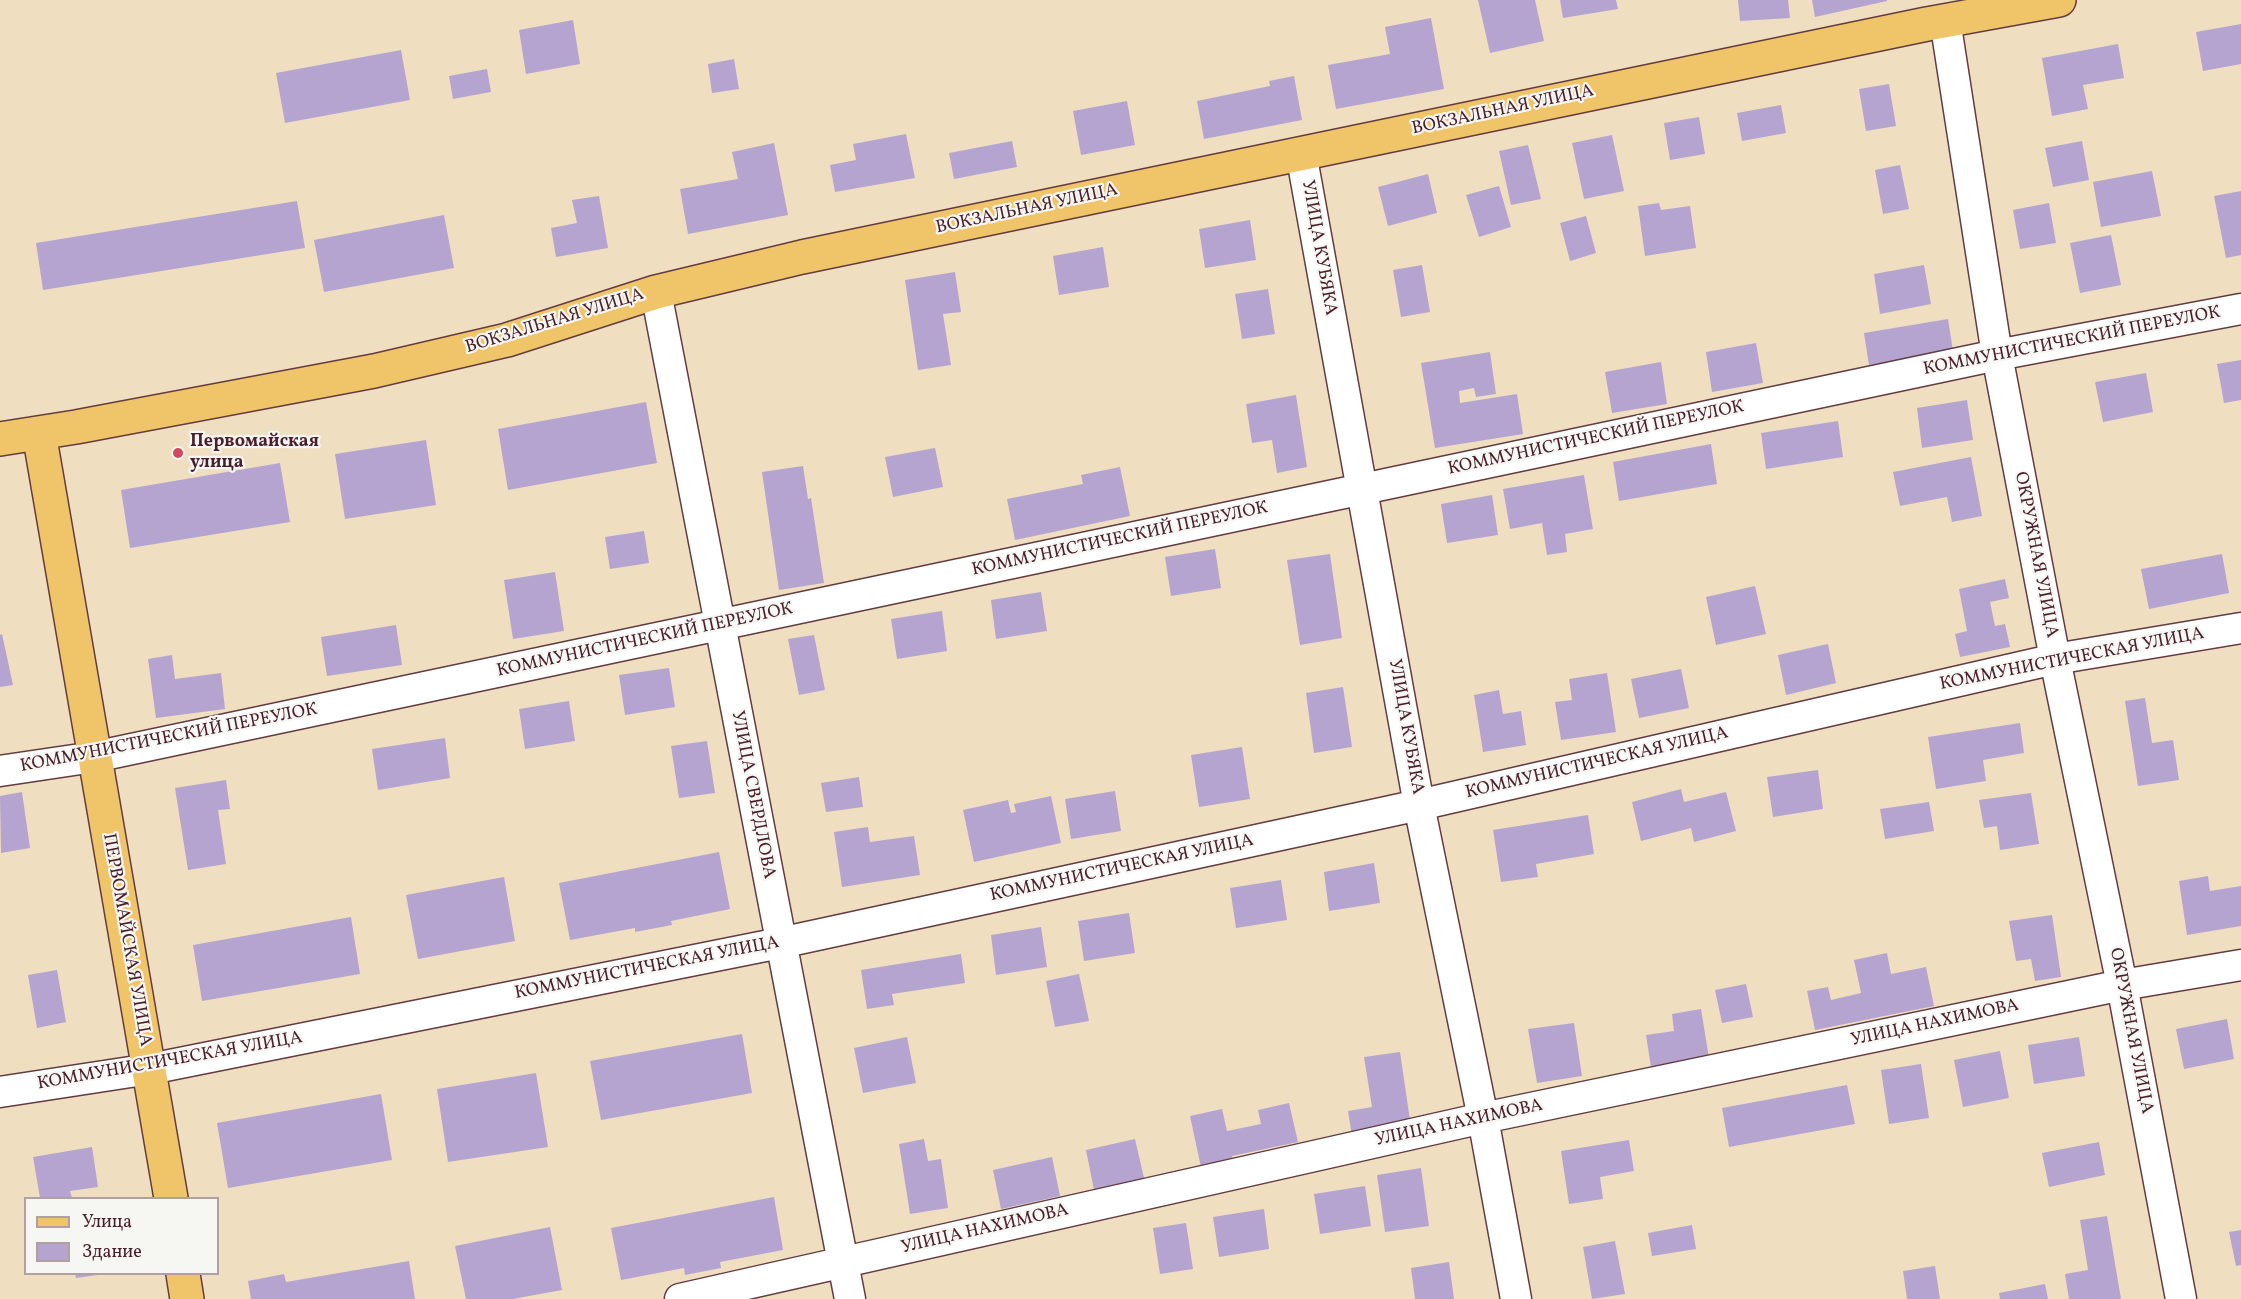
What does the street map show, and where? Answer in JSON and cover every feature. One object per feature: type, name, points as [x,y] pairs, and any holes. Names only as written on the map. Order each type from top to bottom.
[{"type":"main road","name":"ВОКЗАЛЬНАЯ УЛИЦА","points":[[0,439],[363,373],[463,351],[507,340],[656,291],[802,256],[1945,20],[2060,0]]},
{"type":"main road","name":"ПЕРВОМАЙСКАЯ УЛИЦА","points":[[39,433],[171,1197]]},
{"type":"main road","points":[[183,1275],[186,1299]]},
{"type":"street","name":"ОКРУЖНАЯ УЛИЦА","points":[[1945,20],[1997,355],[2055,659],[2122,985],[2181,1299]]},
{"type":"street","name":"УЛИЦА КУБЯКА","points":[[1301,153],[1419,805],[1483,1118],[1516,1299]]},
{"type":"street","name":"УЛИЦА СВЕРДЛОВА","points":[[656,291],[850,1299]]},
{"type":"street","name":"КОММУНИСТИЧЕСКИЙ ПЕРЕУЛОК","points":[[0,771],[94,757],[1997,355],[2241,309]]},
{"type":"street","name":"КОММУНИСТИЧЕСКАЯ УЛИЦА","points":[[0,1092],[150,1069],[780,943],[1419,805],[2055,659],[2241,628]]},
{"type":"street","name":"УЛИЦА НАХИМОВА","points":[[680,1299],[1483,1118],[2122,985],[2241,965]]},
{"type":"building","points":[[1478,0],[1535,0],[1544,41],[1490,53]]},
{"type":"building","points":[[1560,0],[1616,0],[1618,9],[1563,18]]},
{"type":"building","points":[[1738,0],[1788,0],[1790,18],[1740,21]]},
{"type":"building","points":[[1812,0],[1887,0],[1887,1],[1815,17]]},
{"type":"building","points":[[1431,18],[1444,89],[1336,109],[1328,65],[1390,54],[1385,27]]},
{"type":"building","points":[[573,20],[580,64],[526,74],[519,30]]},
{"type":"building","points":[[2241,24],[2241,64],[2203,71],[2196,32]]},
{"type":"building","points":[[2118,44],[2124,78],[2083,85],[2088,109],[2052,116],[2042,58]]},
{"type":"building","points":[[401,50],[410,100],[285,123],[276,73]]},
{"type":"building","points":[[734,59],[739,89],[712,93],[708,64]]},
{"type":"building","points":[[487,69],[491,92],[453,99],[449,76]]},
{"type":"building","points":[[1294,76],[1302,120],[1204,139],[1197,101],[1270,86],[1269,81]]},
{"type":"building","points":[[1889,84],[1896,126],[1866,131],[1859,89]]},
{"type":"building","points":[[1127,101],[1135,145],[1081,155],[1073,111]]},
{"type":"building","points":[[1781,105],[1786,133],[1742,141],[1737,113]]},
{"type":"building","points":[[1699,117],[1705,154],[1670,160],[1664,123]]},
{"type":"building","points":[[906,134],[915,178],[835,192],[830,165],[856,160],[853,144]]},
{"type":"building","points":[[1612,135],[1624,191],[1584,199],[1572,143]]},
{"type":"building","points":[[1012,141],[1017,167],[954,179],[949,153]]},
{"type":"building","points":[[2082,141],[2089,180],[2053,187],[2045,148]]},
{"type":"building","points":[[774,143],[788,215],[688,234],[680,189],[738,179],[732,152]]},
{"type":"building","points":[[1528,145],[1541,199],[1511,205],[1499,151]]},
{"type":"building","points":[[1900,165],[1909,209],[1883,214],[1875,170]]},
{"type":"building","points":[[2152,171],[2161,216],[2101,227],[2093,182]]},
{"type":"building","points":[[1428,174],[1437,213],[1388,226],[1378,187]]},
{"type":"building","points":[[1499,186],[1511,227],[1479,237],[1466,195]]},
{"type":"building","points":[[2241,191],[2241,255],[2226,258],[2214,196]]},
{"type":"building","points":[[599,196],[608,248],[556,257],[551,228],[577,223],[572,200]]},
{"type":"building","points":[[297,201],[305,248],[43,290],[36,243]]},
{"type":"building","points":[[1659,203],[1661,210],[1690,206],[1696,248],[1645,256],[1638,206]]},
{"type":"building","points":[[2049,203],[2056,243],[2020,249],[2013,210]]},
{"type":"building","points":[[444,215],[454,268],[324,292],[314,240]]},
{"type":"building","points":[[1586,216],[1596,253],[1570,261],[1560,223]]},
{"type":"building","points":[[1250,220],[1256,260],[1205,268],[1199,229]]},
{"type":"building","points":[[2111,235],[2121,285],[2080,293],[2070,243]]},
{"type":"building","points":[[1103,247],[1109,287],[1059,295],[1053,256]]},
{"type":"building","points":[[1422,265],[1430,312],[1401,317],[1393,270]]},
{"type":"building","points":[[1924,265],[1931,304],[1880,314],[1874,274]]},
{"type":"building","points":[[955,272],[961,312],[943,314],[951,365],[918,370],[905,280]]},
{"type":"building","points":[[1268,289],[1275,334],[1242,339],[1235,294]]},
{"type":"building","points":[[1948,319],[1953,351],[1869,365],[1864,333]]},
{"type":"building","points":[[1756,343],[1763,383],[1712,392],[1706,352]]},
{"type":"building","points":[[1490,352],[1496,394],[1476,397],[1474,388],[1459,391],[1460,403],[1517,394],[1523,434],[1435,448],[1421,363]]},
{"type":"building","points":[[2241,360],[2241,400],[2224,403],[2217,364]]},
{"type":"building","points":[[1661,362],[1667,404],[1612,413],[1605,372]]},
{"type":"building","points":[[2146,373],[2153,412],[2103,422],[2095,382]]},
{"type":"building","points":[[1296,395],[1307,467],[1277,473],[1272,440],[1252,443],[1246,404]]},
{"type":"building","points":[[1967,400],[1973,440],[1922,448],[1917,408]]},
{"type":"building","points":[[646,402],[657,463],[508,490],[498,429]]},
{"type":"building","points":[[1838,421],[1843,457],[1766,469],[1761,433]]},
{"type":"building","points":[[426,440],[436,505],[345,519],[335,454]]},
{"type":"building","points":[[1711,444],[1717,484],[1619,501],[1613,462]]},
{"type":"building","points":[[935,448],[943,487],[893,497],[885,457]]},
{"type":"building","points":[[1971,457],[1982,516],[1952,522],[1947,497],[1900,506],[1893,472]]},
{"type":"building","points":[[280,463],[290,522],[130,548],[121,490]]},
{"type":"building","points":[[803,466],[808,499],[811,498],[824,583],[779,590],[762,472]]},
{"type":"building","points":[[1120,467],[1130,516],[1015,540],[1007,499],[1083,484],[1081,475]]},
{"type":"building","points":[[1584,475],[1593,529],[1565,534],[1567,552],[1547,555],[1542,523],[1510,529],[1503,489]]},
{"type":"building","points":[[1492,495],[1498,535],[1447,543],[1441,504]]},
{"type":"building","points":[[644,531],[649,563],[610,569],[605,537]]},
{"type":"building","points":[[1215,549],[1221,588],[1171,596],[1165,557]]},
{"type":"building","points":[[1330,554],[1342,638],[1300,645],[1287,560]]},
{"type":"building","points":[[2222,554],[2229,593],[2149,609],[2141,569]]},
{"type":"building","points":[[555,572],[564,631],[513,639],[504,580]]},
{"type":"building","points":[[2005,579],[2009,598],[1990,602],[1995,626],[2005,624],[2010,647],[1960,657],[1955,634],[1967,631],[1959,589]]},
{"type":"building","points":[[1755,586],[1766,634],[1716,645],[1706,597]]},
{"type":"building","points":[[1041,592],[1047,631],[996,639],[991,600]]},
{"type":"building","points":[[942,611],[947,651],[897,659],[891,619]]},
{"type":"building","points":[[396,625],[402,665],[327,676],[321,637]]},
{"type":"building","points":[[2,634],[13,685],[0,687],[0,635]]},
{"type":"building","points":[[814,635],[825,690],[799,695],[788,639]]},
{"type":"building","points":[[1828,644],[1836,683],[1786,695],[1778,655]]},
{"type":"building","points":[[172,655],[175,679],[221,673],[225,709],[156,718],[148,659]]},
{"type":"building","points":[[669,668],[675,707],[625,715],[619,675]]},
{"type":"building","points":[[1681,669],[1689,708],[1639,718],[1631,679]]},
{"type":"building","points":[[1607,673],[1616,732],[1561,740],[1555,702],[1572,700],[1569,679]]},
{"type":"building","points":[[1343,687],[1352,747],[1314,753],[1306,693]]},
{"type":"building","points":[[1499,690],[1503,714],[1521,711],[1526,745],[1483,752],[1474,695]]},
{"type":"building","points":[[2145,698],[2152,743],[2173,740],[2179,780],[2138,786],[2125,701]]},
{"type":"building","points":[[569,701],[575,741],[525,749],[519,709]]},
{"type":"building","points":[[2020,723],[2024,753],[1983,760],[1986,781],[1936,789],[1928,737]]},
{"type":"building","points":[[445,738],[450,778],[378,790],[372,749]]},
{"type":"building","points":[[707,741],[715,793],[679,798],[671,746]]},
{"type":"building","points":[[1242,747],[1250,799],[1199,807],[1191,755]]},
{"type":"building","points":[[1818,770],[1823,809],[1773,817],[1767,777]]},
{"type":"building","points":[[859,777],[863,807],[826,812],[821,783]]},
{"type":"building","points":[[226,780],[230,809],[218,810],[226,864],[188,870],[175,788]]},
{"type":"building","points":[[1681,789],[1684,802],[1726,792],[1736,831],[1694,842],[1691,828],[1641,841],[1632,802]]},
{"type":"building","points":[[1115,791],[1121,831],[1071,839],[1065,799]]},
{"type":"building","points":[[22,792],[30,848],[1,853],[0,796]]},
{"type":"building","points":[[2031,793],[2039,844],[2000,850],[1997,826],[1984,828],[1979,800]]},
{"type":"building","points":[[1051,796],[1061,843],[974,862],[963,810],[1008,800],[1011,813],[1016,812],[1014,804]]},
{"type":"building","points":[[1929,802],[1934,831],[1885,839],[1880,809]]},
{"type":"building","points":[[1588,815],[1594,854],[1536,864],[1538,877],[1501,882],[1493,830]]},
{"type":"building","points":[[868,827],[870,842],[914,836],[920,875],[842,887],[834,832]]},
{"type":"building","points":[[719,852],[730,909],[671,921],[672,925],[635,932],[635,928],[570,940],[559,883]]},
{"type":"building","points":[[1374,863],[1380,903],[1329,911],[1324,872]]},
{"type":"building","points":[[2208,876],[2210,891],[2241,886],[2241,926],[2187,935],[2179,881]]},
{"type":"building","points":[[504,877],[515,941],[418,959],[406,895]]},
{"type":"building","points":[[1281,880],[1287,920],[1236,928],[1230,888]]},
{"type":"building","points":[[1129,913],[1135,953],[1084,961],[1078,921]]},
{"type":"building","points":[[2052,915],[2061,977],[2035,981],[2031,959],[2016,961],[2009,921]]},
{"type":"building","points":[[351,917],[360,974],[202,1001],[193,945]]},
{"type":"building","points":[[1041,927],[1047,967],[996,975],[991,935]]},
{"type":"building","points":[[1887,953],[1891,974],[1926,967],[1934,1006],[1815,1030],[1807,991],[1828,987],[1831,1000],[1861,993],[1854,960]]},
{"type":"building","points":[[961,954],[965,983],[892,994],[894,1005],[867,1009],[861,970]]},
{"type":"building","points":[[57,970],[66,1022],[37,1028],[28,975]]},
{"type":"building","points":[[1079,974],[1089,1021],[1055,1027],[1046,981]]},
{"type":"building","points":[[1746,984],[1753,1017],[1722,1023],[1715,990]]},
{"type":"building","points":[[1701,1009],[1709,1058],[1651,1067],[1646,1035],[1674,1031],[1672,1014]]},
{"type":"building","points":[[2227,1019],[2234,1059],[2184,1069],[2176,1029]]},
{"type":"building","points":[[1574,1023],[1582,1076],[1537,1083],[1528,1029]]},
{"type":"building","points":[[742,1034],[752,1093],[601,1120],[590,1061]]},
{"type":"building","points":[[907,1037],[916,1083],[863,1093],[854,1048]]},
{"type":"building","points":[[2079,1037],[2085,1076],[2034,1084],[2028,1045]]},
{"type":"building","points":[[2000,1051],[2009,1098],[1963,1107],[1954,1060]]},
{"type":"building","points":[[1400,1052],[1411,1127],[1352,1136],[1348,1111],[1372,1107],[1364,1057]]},
{"type":"building","points":[[1921,1064],[1929,1118],[1889,1124],[1881,1070]]},
{"type":"building","points":[[536,1073],[548,1147],[448,1162],[437,1089]]},
{"type":"building","points":[[1847,1085],[1855,1124],[1729,1147],[1722,1108]]},
{"type":"building","points":[[381,1094],[392,1160],[228,1188],[217,1123]]},
{"type":"building","points":[[1289,1103],[1298,1142],[1232,1156],[1234,1165],[1202,1172],[1190,1116],[1222,1109],[1227,1131],[1261,1124],[1258,1110]]},
{"type":"building","points":[[924,1139],[928,1161],[941,1159],[948,1208],[910,1214],[899,1144]]},
{"type":"building","points":[[1135,1139],[1144,1178],[1094,1190],[1086,1150]]},
{"type":"building","points":[[1629,1140],[1634,1171],[1600,1177],[1603,1199],[1569,1204],[1561,1151]]},
{"type":"building","points":[[2099,1142],[2105,1175],[2049,1187],[2042,1153]]},
{"type":"building","points":[[92,1147],[98,1187],[70,1191],[72,1197],[40,1197],[33,1157]]},
{"type":"building","points":[[1052,1157],[1060,1196],[1001,1209],[993,1170]]},
{"type":"building","points":[[1421,1168],[1429,1226],[1385,1232],[1377,1175]]},
{"type":"building","points":[[1365,1186],[1371,1226],[1320,1234],[1314,1194]]},
{"type":"building","points":[[774,1197],[783,1250],[720,1262],[721,1268],[685,1275],[684,1268],[621,1280],[611,1228]]},
{"type":"building","points":[[1264,1209],[1269,1249],[1219,1257],[1213,1217]]},
{"type":"building","points":[[2107,1216],[2121,1299],[2069,1299],[2065,1274],[2088,1270],[2080,1220]]},
{"type":"building","points":[[1186,1223],[1193,1269],[1160,1274],[1153,1228]]},
{"type":"building","points":[[1692,1225],[1696,1249],[1652,1256],[1648,1233]]},
{"type":"building","points":[[550,1227],[562,1290],[513,1299],[466,1299],[455,1246]]},
{"type":"building","points":[[2241,1230],[2241,1265],[2236,1266],[2229,1232]]},
{"type":"building","points":[[1615,1241],[1625,1294],[1592,1299],[1583,1247]]},
{"type":"building","points":[[409,1261],[415,1299],[251,1299],[248,1281],[284,1274],[286,1282]]},
{"type":"building","points":[[1449,1262],[1454,1299],[1415,1299],[1411,1268]]},
{"type":"building","points":[[1935,1266],[1940,1299],[1907,1299],[1903,1271]]},
{"type":"building","points":[[75,1275],[98,1275],[76,1278]]},
{"type":"building","points":[[2045,1284],[2048,1299],[2000,1299],[1999,1293]]},
{"type":"place","name":"Первомайская улица","points":[[178,453]]}]
